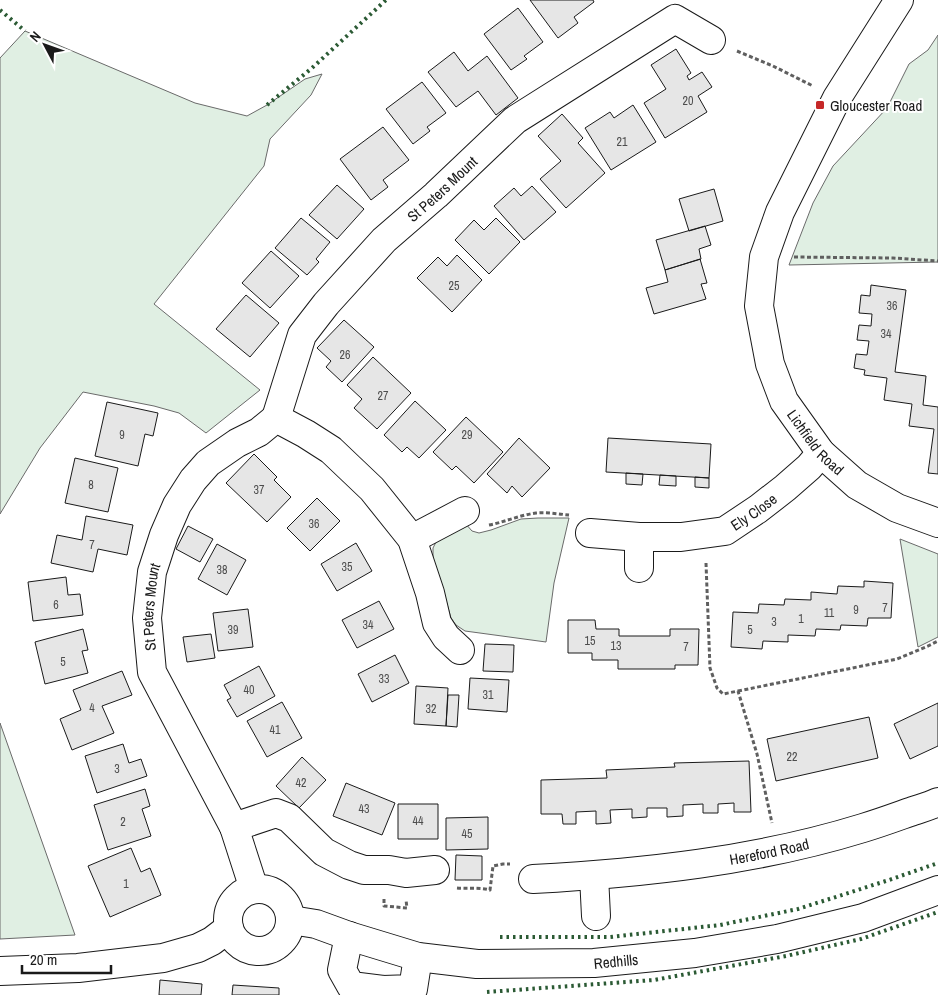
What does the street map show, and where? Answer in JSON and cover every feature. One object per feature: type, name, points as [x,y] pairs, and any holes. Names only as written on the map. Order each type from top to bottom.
[{"type":"street","points":[[764,257],[780,212],[837,98],[899,0]]},
{"type":"street","name":"St Peters Mount","points":[[254,889],[234,827],[152,672],[146,618],[152,572],[177,505],[193,480],[208,464],[237,442],[259,432],[276,418],[302,336],[326,304],[384,240],[436,195],[515,120],[677,10],[711,40]]},
{"type":"street","name":"Lichfield Road","points":[[764,257],[759,306],[770,364],[784,401],[821,453],[857,485],[897,508],[938,523]]},
{"type":"street","points":[[276,418],[331,450],[372,488],[412,539],[430,593],[437,622],[446,637],[460,650]]},
{"type":"street","name":"Ely Close","points":[[590,534],[681,537],[725,531],[758,508],[808,467],[821,453]]},
{"type":"street","points":[[412,539],[466,511]]},
{"type":"street","points":[[639,537],[639,568]]},
{"type":"street","name":"Hereford Road","points":[[533,879],[594,876],[706,863],[778,850],[858,830],[938,802]]},
{"type":"street","points":[[234,827],[276,813],[289,818],[324,852],[349,866],[364,870],[388,870],[406,873],[435,870]]},
{"type":"street","points":[[594,876],[596,916]]},
{"type":"street","points":[[265,888],[275,892],[284,900],[289,909],[291,920],[288,932],[281,942],[270,949],[257,951],[245,948],[235,940],[229,928],[228,915],[232,903],[242,894],[254,889],[265,888]]},
{"type":"street","name":"Redhills","points":[[291,920],[316,924],[418,957],[477,964],[594,963],[695,953],[777,939],[863,918],[938,890]]},
{"type":"street","points":[[0,971],[78,968],[164,958],[198,948],[212,941],[229,928]]},
{"type":"street","points":[[349,936],[342,970],[351,986],[382,990],[414,989],[418,957]]},
{"type":"path","points":[[752,58],[814,86]]},
{"type":"path","points":[[764,257],[894,258],[938,261]]},
{"type":"path","points":[[466,511],[470,522],[479,528],[539,513],[566,515]]},
{"type":"path","points":[[704,534],[710,668],[717,688],[723,694],[897,659],[938,641]]},
{"type":"path","points":[[738,691],[757,754],[778,850]]},
{"type":"green space","points":[[25,31],[195,103],[247,116],[305,79],[322,74],[311,95],[270,139],[264,166],[154,304],[260,390],[206,433],[179,413],[83,392],[40,448],[0,514],[0,58]]},
{"type":"green space","points":[[938,35],[938,262],[789,265],[813,203],[833,166],[887,108],[909,64],[928,50]]},
{"type":"green space","points":[[569,518],[554,583],[546,642],[465,631],[456,625],[451,618],[433,563],[433,548],[436,542],[465,523],[472,531],[479,533],[521,519]]},
{"type":"green space","points":[[900,539],[938,554],[938,637],[918,647]]},
{"type":"green space","points":[[0,723],[75,935],[0,939]]},
{"type":"building","points":[[530,0],[593,0],[594,2],[574,17],[578,23],[558,38]]},
{"type":"building","points":[[518,8],[543,42],[524,56],[527,59],[511,70],[484,34]]},
{"type":"building","points":[[676,49],[691,73],[687,76],[689,80],[702,72],[712,87],[698,96],[707,112],[665,138],[644,103],[666,89],[651,65]]},
{"type":"building","points":[[454,52],[468,71],[487,56],[518,98],[496,115],[478,91],[456,107],[428,72]]},
{"type":"building","points":[[422,82],[446,113],[427,127],[430,131],[413,144],[386,109]]},
{"type":"building","points":[[633,105],[656,142],[611,170],[585,128],[610,112],[614,118]]},
{"type":"building","points":[[562,114],[583,138],[578,143],[605,173],[566,208],[540,179],[561,161],[538,136]]},
{"type":"building","points":[[383,127],[409,160],[383,180],[388,187],[371,200],[340,159]]},
{"type":"building","points":[[337,185],[364,209],[337,239],[309,215]]},
{"type":"building","points":[[532,186],[556,212],[524,240],[494,206],[514,188],[521,196]]},
{"type":"building","points":[[714,189],[723,221],[689,231],[679,199]]},
{"type":"building","points":[[301,218],[330,242],[316,259],[319,262],[307,275],[275,248]]},
{"type":"building","points":[[496,218],[520,242],[489,274],[455,240],[474,220],[484,230]]},
{"type":"building","points":[[705,226],[711,245],[699,249],[701,259],[665,270],[656,240]]},
{"type":"building","points":[[271,251],[299,276],[270,308],[242,283]]},
{"type":"building","points":[[457,255],[482,280],[452,312],[417,278],[438,257],[447,266]]},
{"type":"building","points":[[700,259],[707,283],[701,284],[706,299],[654,314],[646,288],[668,282],[665,270]]},
{"type":"building","points":[[871,285],[906,290],[895,372],[926,376],[923,405],[938,407],[938,474],[928,473],[934,429],[909,426],[912,404],[884,400],[887,378],[864,375],[865,370],[854,368],[856,354],[867,355],[869,341],[857,340],[859,325],[871,326],[872,314],[859,313],[861,295],[870,296]]},
{"type":"building","points":[[246,295],[279,323],[250,357],[216,329]]},
{"type":"building","points":[[344,320],[374,347],[342,382],[326,367],[331,361],[317,348]]},
{"type":"building","points":[[373,357],[411,393],[377,429],[354,408],[362,399],[347,385]]},
{"type":"building","points":[[415,401],[446,430],[419,458],[407,447],[402,452],[384,435]]},
{"type":"building","points":[[107,402],[158,413],[153,436],[145,434],[138,466],[95,456]]},
{"type":"building","points":[[466,417],[503,452],[474,483],[456,466],[452,470],[433,452]]},
{"type":"building","points":[[519,438],[550,468],[522,497],[512,486],[507,493],[487,474]]},
{"type":"building","points":[[608,438],[711,444],[709,478],[606,472]]},
{"type":"building","points":[[254,454],[277,477],[274,480],[291,497],[267,522],[226,483]]},
{"type":"building","points":[[75,458],[118,468],[108,512],[65,503]]},
{"type":"building","points":[[626,473],[643,474],[642,485],[626,484]]},
{"type":"building","points":[[660,475],[676,476],[676,486],[659,485]]},
{"type":"building","points":[[695,477],[709,478],[709,488],[695,487]]},
{"type":"building","points":[[317,498],[340,521],[310,551],[287,528]]},
{"type":"building","points":[[86,516],[133,525],[127,555],[98,549],[93,572],[51,563],[57,535],[82,540]]},
{"type":"building","points":[[188,526],[213,539],[200,562],[176,549]]},
{"type":"building","points":[[356,543],[372,571],[337,591],[321,564]]},
{"type":"building","points":[[217,544],[246,560],[227,595],[198,579]]},
{"type":"building","points":[[66,577],[68,595],[80,594],[83,615],[33,621],[28,582]]},
{"type":"building","points":[[864,581],[893,583],[891,618],[868,618],[867,626],[841,625],[840,630],[816,629],[815,636],[788,635],[788,642],[763,641],[762,649],[731,647],[733,612],[758,613],[759,604],[784,605],[785,599],[811,600],[811,592],[837,594],[838,586],[864,587]]},
{"type":"building","points":[[379,601],[394,629],[357,648],[342,620]]},
{"type":"building","points":[[248,609],[253,647],[218,651],[213,613]]},
{"type":"building","points":[[568,620],[595,620],[596,629],[619,629],[619,636],[670,636],[670,629],[699,629],[698,665],[675,665],[675,669],[618,669],[618,660],[592,660],[592,653],[568,653]]},
{"type":"building","points":[[83,629],[88,650],[82,651],[88,673],[45,684],[35,642]]},
{"type":"building","points":[[211,634],[215,658],[187,662],[183,637]]},
{"type":"building","points":[[485,644],[514,645],[513,672],[483,671]]},
{"type":"building","points":[[395,655],[409,683],[372,702],[358,674]]},
{"type":"building","points":[[259,666],[275,696],[237,717],[227,700],[231,698],[224,685]]},
{"type":"building","points":[[122,671],[132,695],[102,706],[114,733],[72,750],[60,719],[81,710],[73,690]]},
{"type":"building","points":[[470,678],[509,680],[507,712],[468,709]]},
{"type":"building","points":[[416,686],[448,688],[446,726],[414,724]]},
{"type":"building","points":[[448,695],[459,695],[457,727],[446,726]]},
{"type":"building","points":[[282,702],[302,738],[267,757],[247,721]]},
{"type":"building","points":[[938,703],[938,746],[910,759],[894,724]]},
{"type":"building","points":[[869,717],[878,758],[776,781],[767,739]]},
{"type":"building","points":[[123,744],[129,763],[141,759],[147,776],[97,793],[85,756]]},
{"type":"building","points":[[302,757],[326,780],[299,808],[276,786]]},
{"type":"building","points":[[749,761],[751,812],[734,812],[734,803],[718,804],[718,813],[703,813],[703,804],[683,805],[683,816],[667,817],[667,808],[647,808],[647,817],[632,818],[632,809],[610,810],[611,823],[596,824],[596,811],[576,812],[576,824],[563,824],[562,814],[541,814],[541,780],[607,778],[606,770],[675,767],[674,763]]},
{"type":"building","points":[[346,783],[395,803],[382,835],[333,816]]},
{"type":"building","points":[[145,789],[150,806],[142,809],[151,836],[108,850],[94,805]]},
{"type":"building","points":[[398,804],[438,804],[438,839],[398,839]]},
{"type":"building","points":[[488,817],[488,849],[446,850],[446,818]]},
{"type":"building","points":[[131,848],[141,872],[150,868],[161,895],[110,917],[88,866]]},
{"type":"building","points":[[456,855],[482,856],[482,880],[455,880]]},
{"type":"building","points":[[160,980],[202,984],[201,995],[159,995]]},
{"type":"building","points":[[233,985],[279,988],[279,995],[232,995]]},
{"type":"hedge","points":[[267,105],[312,68],[386,0]]},
{"type":"hedge","points":[[0,10],[25,31]]},
{"type":"hedge","points":[[500,937],[610,937],[720,925],[798,909],[938,863]]},
{"type":"hedge","points":[[487,992],[654,980],[786,956],[861,939],[938,912]]},
{"type":"place","name":"Gloucester Road","points":[[820,105]]}]
